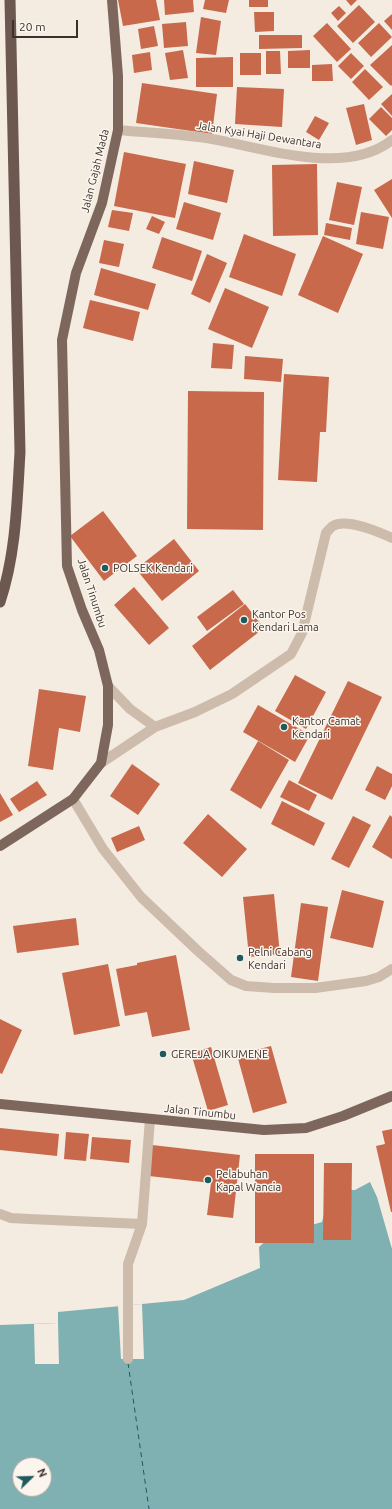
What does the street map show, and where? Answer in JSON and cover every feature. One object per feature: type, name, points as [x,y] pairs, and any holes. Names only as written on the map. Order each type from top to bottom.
[{"type":"highway","points":[[0,602],[6,583],[16,526],[20,452],[10,0]]},
{"type":"main road","name":"Jalan Gajah Mada","points":[[76,273],[102,203],[118,130],[118,76],[112,0]]},
{"type":"main road","name":"Jalan Tinumbu","points":[[0,846],[73,799],[101,763],[108,725],[108,686],[99,650],[82,610],[67,566],[62,340],[76,273]]},
{"type":"main road","name":"Jalan Tinumbu","points":[[0,1104],[264,1130],[306,1128],[343,1116],[392,1096]]},
{"type":"street","name":"Jalan Kyai Haji Dewantara","points":[[118,130],[212,139],[253,148],[327,158],[360,156],[387,144],[392,140]]},
{"type":"street","points":[[101,763],[155,727],[195,712],[232,694],[291,654],[302,633],[326,533],[333,525],[346,523],[379,532],[392,538]]},
{"type":"street","points":[[108,686],[130,709],[155,727]]},
{"type":"street","points":[[73,799],[103,849],[141,897],[231,980],[246,986],[281,989],[315,988],[366,981],[379,977],[392,969]]},
{"type":"street","points":[[128,1359],[128,1264],[142,1224],[150,1119]]},
{"type":"street","points":[[0,1214],[11,1218],[142,1224]]},
{"type":"water","points":[[370,1182],[377,1197],[392,1249],[392,1509],[0,1509],[0,1325],[58,1323],[58,1312],[184,1300],[260,1268],[259,1247],[270,1237],[322,1222],[327,1202],[349,1190],[355,1190]]},
{"type":"pier","points":[[142,1304],[144,1359],[121,1359],[118,1306]]},
{"type":"pier","points":[[58,1323],[59,1364],[35,1364],[34,1324]]},
{"type":"building","points":[[118,0],[156,0],[160,20],[123,26]]},
{"type":"building","points":[[164,0],[193,0],[194,12],[165,15]]},
{"type":"building","points":[[205,0],[229,0],[226,13],[203,9]]},
{"type":"building","points":[[249,0],[268,0],[268,7],[249,7]]},
{"type":"building","points":[[346,0],[357,0],[351,6]]},
{"type":"building","points":[[359,5],[375,22],[353,43],[337,26]]},
{"type":"building","points":[[339,6],[346,13],[338,21],[331,13]]},
{"type":"building","points":[[254,12],[274,12],[274,31],[255,32]]},
{"type":"building","points":[[392,14],[392,30],[384,21]]},
{"type":"building","points":[[201,17],[221,21],[216,55],[196,53]]},
{"type":"building","points":[[186,22],[188,46],[164,48],[162,24]]},
{"type":"building","points":[[327,23],[351,49],[337,62],[313,36]]},
{"type":"building","points":[[379,23],[392,37],[371,57],[358,43]]},
{"type":"building","points":[[154,26],[158,46],[141,49],[138,29]]},
{"type":"building","points":[[259,35],[302,35],[302,48],[259,49]]},
{"type":"building","points":[[392,45],[392,85],[391,86],[370,65]]},
{"type":"building","points":[[183,50],[188,78],[170,80],[165,53]]},
{"type":"building","points":[[310,50],[310,68],[288,68],[288,51]]},
{"type":"building","points":[[266,51],[280,51],[281,74],[266,74]]},
{"type":"building","points":[[150,52],[152,70],[134,73],[132,55]]},
{"type":"building","points":[[240,53],[261,53],[261,75],[240,75]]},
{"type":"building","points":[[351,53],[364,66],[351,79],[338,66]]},
{"type":"building","points":[[233,57],[233,87],[196,87],[196,58]]},
{"type":"building","points":[[332,64],[333,81],[312,81],[312,65]]},
{"type":"building","points":[[365,69],[383,87],[369,100],[352,82]]},
{"type":"building","points":[[142,83],[217,94],[212,134],[136,123]]},
{"type":"building","points":[[237,87],[284,89],[282,127],[235,124]]},
{"type":"building","points":[[392,94],[392,116],[381,104]]},
{"type":"building","points":[[364,104],[372,140],[356,145],[346,108]]},
{"type":"building","points":[[381,107],[392,118],[392,130],[386,136],[369,119]]},
{"type":"building","points":[[315,116],[329,123],[319,140],[306,132]]},
{"type":"building","points":[[124,152],[186,164],[175,218],[114,206]]},
{"type":"building","points":[[194,161],[234,170],[227,203],[188,194]]},
{"type":"building","points":[[317,164],[318,235],[273,236],[272,165]]},
{"type":"building","points":[[392,179],[392,218],[374,190]]},
{"type":"building","points":[[337,182],[362,187],[354,225],[329,220]]},
{"type":"building","points":[[184,202],[221,213],[213,240],[176,229]]},
{"type":"building","points":[[112,210],[133,213],[129,231],[108,227]]},
{"type":"building","points":[[361,212],[389,217],[383,249],[356,244]]},
{"type":"building","points":[[152,216],[165,222],[159,234],[146,229]]},
{"type":"building","points":[[326,223],[352,228],[350,240],[324,235]]},
{"type":"building","points":[[244,234],[296,254],[282,296],[229,277]]},
{"type":"building","points":[[323,236],[363,254],[338,313],[298,295]]},
{"type":"building","points":[[162,237],[202,251],[192,281],[152,268]]},
{"type":"building","points":[[104,240],[124,244],[119,267],[99,263]]},
{"type":"building","points":[[207,254],[227,263],[210,303],[191,294]]},
{"type":"building","points":[[101,268],[156,284],[148,310],[94,295]]},
{"type":"building","points":[[225,288],[269,307],[252,348],[208,329]]},
{"type":"building","points":[[90,300],[140,312],[133,341],[83,328]]},
{"type":"building","points":[[213,343],[234,345],[232,369],[211,368]]},
{"type":"building","points":[[245,356],[283,359],[281,382],[244,379]]},
{"type":"building","points":[[284,374],[329,377],[326,432],[320,432],[317,482],[278,480]]},
{"type":"building","points":[[188,391],[264,392],[263,530],[187,529]]},
{"type":"building","points":[[103,511],[137,556],[104,581],[70,536]]},
{"type":"building","points":[[174,539],[199,571],[162,601],[136,569]]},
{"type":"building","points":[[134,587],[169,628],[149,645],[114,605]]},
{"type":"building","points":[[233,590],[244,604],[207,631],[197,617]]},
{"type":"building","points":[[245,604],[264,628],[210,670],[192,646]]},
{"type":"building","points":[[295,675],[326,692],[306,729],[275,711]]},
{"type":"building","points":[[348,681],[382,697],[332,800],[298,783]]},
{"type":"building","points":[[39,689],[86,696],[80,732],[59,728],[53,770],[28,766]]},
{"type":"building","points":[[258,705],[310,735],[295,762],[243,732]]},
{"type":"building","points":[[258,741],[289,760],[261,809],[230,790]]},
{"type":"building","points":[[132,764],[160,784],[138,815],[110,796]]},
{"type":"building","points":[[377,766],[392,774],[392,786],[385,800],[365,790]]},
{"type":"building","points":[[289,780],[317,795],[309,811],[280,797]]},
{"type":"building","points":[[37,781],[47,795],[19,812],[10,799]]},
{"type":"building","points":[[0,793],[13,815],[0,822]]},
{"type":"building","points":[[282,801],[325,823],[314,846],[271,824]]},
{"type":"building","points":[[208,814],[247,849],[222,877],[183,843]]},
{"type":"building","points":[[390,815],[392,817],[392,859],[372,847]]},
{"type":"building","points":[[353,816],[371,825],[349,868],[331,859]]},
{"type":"building","points":[[139,826],[145,840],[117,852],[111,838]]},
{"type":"building","points":[[342,890],[384,901],[373,948],[330,938]]},
{"type":"building","points":[[274,894],[280,954],[249,957],[243,897]]},
{"type":"building","points":[[301,903],[328,907],[318,981],[291,977]]},
{"type":"building","points":[[76,918],[79,945],[17,953],[13,926]]},
{"type":"building","points":[[176,955],[190,1030],[152,1037],[147,1012],[125,1016],[116,969]]},
{"type":"building","points":[[108,964],[120,1026],[74,1035],[62,973]]},
{"type":"building","points":[[0,1019],[22,1030],[2,1074],[0,1073]]},
{"type":"building","points":[[271,1046],[287,1103],[253,1113],[237,1055]]},
{"type":"building","points":[[211,1047],[228,1105],[208,1111],[191,1053]]},
{"type":"building","points":[[0,1128],[59,1134],[57,1156],[0,1150]]},
{"type":"building","points":[[392,1129],[391,1212],[376,1146],[385,1144],[382,1131]]},
{"type":"building","points":[[66,1132],[89,1134],[86,1161],[64,1159]]},
{"type":"building","points":[[92,1137],[131,1140],[129,1163],[90,1159]]},
{"type":"building","name":"Pelabuhan Kapal Wancia","points":[[152,1145],[240,1155],[233,1218],[207,1215],[211,1183],[149,1176]]},
{"type":"building","points":[[255,1154],[314,1154],[314,1243],[255,1243]]},
{"type":"building","points":[[324,1163],[352,1163],[351,1240],[323,1240]]},
{"type":"ferry route","points":[[128,1363],[149,1509]]},
{"type":"place","name":"POLSEK Kendari","points":[[105,568]]},
{"type":"place","name":"Kantor Pos Kendari Lama","points":[[244,620]]},
{"type":"place","name":"Kantor Camat Kendari","points":[[284,727]]},
{"type":"place","name":"Pelni Cabang Kendari","points":[[240,958]]},
{"type":"place","name":"GEREJA OIKUMENE","points":[[163,1054]]},
{"type":"place","name":"Pelabuhan Kapal Wancia","points":[[208,1180]]}]
